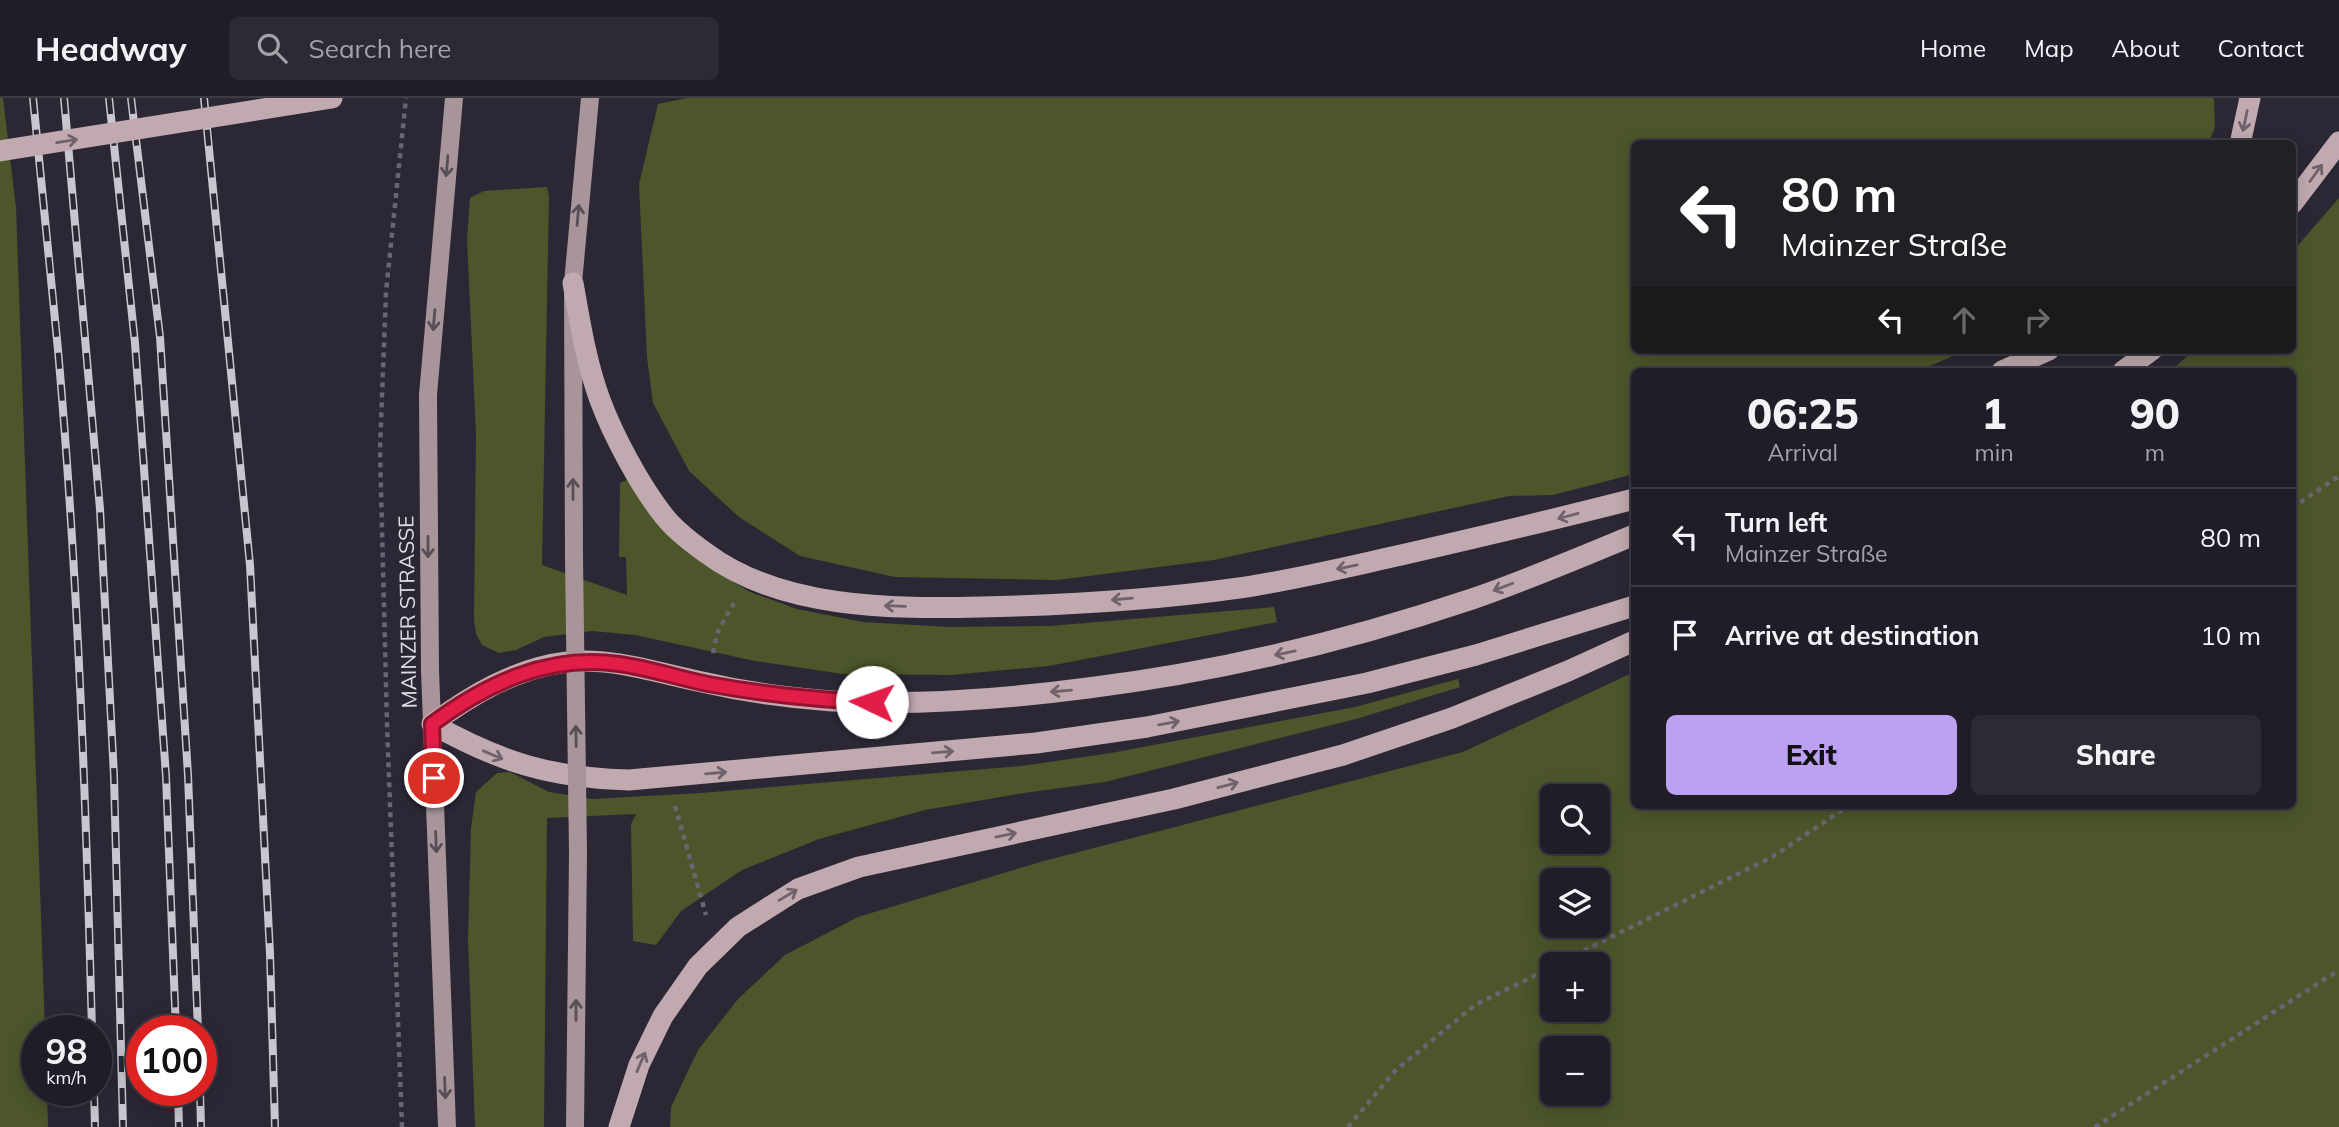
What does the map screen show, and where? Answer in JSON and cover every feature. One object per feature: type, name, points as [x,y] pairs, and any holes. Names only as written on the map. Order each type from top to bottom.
[{"type":"highway","points":[[0,152],[332,98]]},
{"type":"highway","points":[[2241,140],[2250,98]]},
{"type":"highway","points":[[2296,199],[2339,142]]},
{"type":"highway","points":[[573,283],[585,350],[600,401],[633,468],[664,517],[708,554],[748,578],[807,596],[865,606],[963,608],[1055,606],[1240,588],[1538,524],[1631,500]]},
{"type":"highway","points":[[2010,368],[2040,354]]},
{"type":"highway","points":[[2127,368],[2146,354]]},
{"type":"highway","points":[[1631,536],[1474,598],[1389,626],[1302,649],[1196,672],[1088,688],[994,697],[872,702],[768,694],[621,664],[568,662],[515,676],[483,690],[432,724],[470,746],[509,762],[589,779],[668,778],[1022,744],[1147,727],[1367,683],[1476,655],[1631,607]]},
{"type":"highway","points":[[620,1127],[639,1065],[663,1016],[698,965],[738,926],[797,889],[859,867],[1174,799],[1343,755],[1464,713],[1568,671],[1631,641]]},
{"type":"main road","name":"MAINZER STRASSE","points":[[447,1127],[428,599],[428,395],[454,98]]},
{"type":"main road","points":[[575,1127],[578,853],[573,283],[590,98]]},
{"type":"path","points":[[402,1127],[380,450],[386,292],[406,98]]},
{"type":"path","points":[[2296,505],[2339,476]]},
{"type":"path","points":[[718,631],[737,597]]},
{"type":"path","points":[[1581,952],[1772,857],[1844,809]]},
{"type":"path","points":[[678,815],[699,890]]},
{"type":"path","points":[[2095,1127],[2339,970]]},
{"type":"path","points":[[1348,1127],[1395,1071],[1475,1005],[1540,973]]},
{"type":"green space","points":[[0,98],[3,98],[16,208],[44,1015],[21,1015],[21,1106],[47,1106],[48,1127],[0,1127]]},
{"type":"green space","points":[[687,98],[2214,98],[2215,127],[2210,140],[1631,140],[1631,354],[1958,354],[1925,368],[1631,368],[1631,475],[1553,495],[1509,496],[1214,560],[1057,580],[895,577],[800,556],[739,517],[689,471],[653,403],[647,357],[639,184],[658,104]]},
{"type":"green space","points":[[547,187],[549,196],[542,565],[627,595],[626,557],[619,557],[620,483],[627,480],[702,563],[750,592],[797,609],[863,622],[949,627],[1050,626],[1274,607],[1277,622],[1049,666],[951,675],[843,674],[755,661],[635,635],[592,631],[544,637],[516,650],[499,653],[482,645],[476,634],[474,620],[476,433],[467,239],[470,198],[484,191]]},
{"type":"green space","points":[[2339,198],[2339,1127],[670,1127],[671,1107],[698,1050],[738,999],[785,955],[858,917],[1040,862],[1463,752],[1631,673],[1631,809],[2296,809],[2296,368],[2174,368],[2190,354],[2296,354],[2296,248]]},
{"type":"green space","points":[[1458,679],[1460,687],[1356,719],[1105,782],[925,810],[819,839],[742,870],[681,911],[656,945],[633,941],[631,824],[636,814],[547,818],[544,1127],[475,1127],[468,939],[471,828],[476,792],[497,773],[510,772],[549,792],[592,799],[701,793],[1021,766],[1111,753],[1355,707]]},
{"type":"railway","points":[[33,98],[58,350],[71,520],[84,776],[91,1015]]},
{"type":"railway","points":[[64,98],[100,509],[114,776],[123,1127]]},
{"type":"railway","points":[[109,98],[135,343],[166,776],[175,1015]]},
{"type":"railway","points":[[131,98],[160,337],[188,775],[197,1015]]},
{"type":"railway","points":[[204,98],[250,565],[270,953],[275,1127]]},
{"type":"railway","points":[[94,1106],[95,1127]]},
{"type":"railway","points":[[178,1106],[179,1127]]},
{"type":"railway","points":[[200,1106],[201,1127]]},
{"type":"route","points":[[434,778],[432,724],[483,690],[515,676],[568,662],[621,664],[705,683],[789,697],[872,702]]}]
